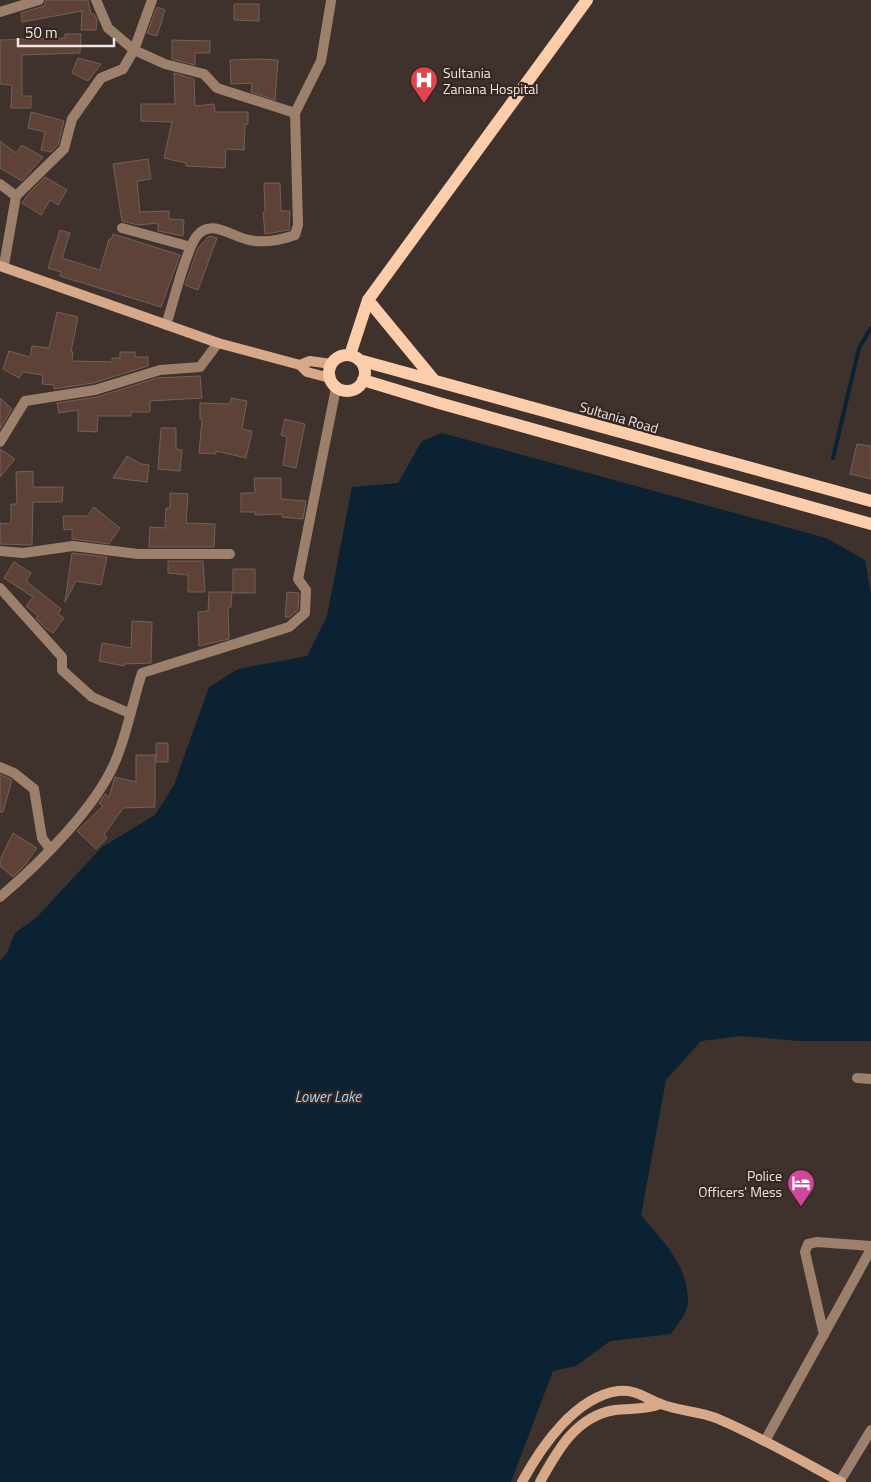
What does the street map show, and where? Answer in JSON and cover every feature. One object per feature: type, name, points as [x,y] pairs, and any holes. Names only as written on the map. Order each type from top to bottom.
[{"type":"main road","points":[[355,358],[368,300],[587,0]]},
{"type":"main road","points":[[368,300],[434,380]]},
{"type":"main road","points":[[336,358],[355,358],[364,369],[363,380],[356,388],[351,390],[333,383],[331,364],[336,358]]},
{"type":"main road","name":"Sultania Road","points":[[355,358],[532,409],[871,501]]},
{"type":"main road","points":[[363,380],[871,524]]},
{"type":"street","points":[[0,12],[39,0]]},
{"type":"street","points":[[96,0],[108,28],[134,50],[164,64],[204,74],[217,88],[295,114]]},
{"type":"street","points":[[0,897],[50,849],[93,801],[117,758],[142,673],[289,628],[304,613],[306,590],[298,579],[333,383],[307,372],[300,365],[218,343],[2,266],[16,196],[64,148],[72,119],[101,78],[122,69],[134,50],[152,0]]},
{"type":"street","points":[[166,325],[191,247],[200,232],[208,228],[221,230],[248,240],[266,241],[295,235],[298,225],[295,114],[321,61],[331,1]]},
{"type":"street","points":[[0,184],[16,196]]},
{"type":"street","points":[[122,228],[191,247]]},
{"type":"street","points":[[0,442],[25,401],[95,390],[160,370],[200,367],[218,343]]},
{"type":"street","points":[[300,365],[310,362],[331,364]]},
{"type":"street","points":[[0,551],[23,553],[73,546],[138,554],[230,554]]},
{"type":"street","points":[[0,588],[62,657],[62,670],[92,697],[129,713]]},
{"type":"street","points":[[0,768],[14,773],[34,789],[42,838],[50,849]]},
{"type":"street","points":[[857,1078],[871,1079]]},
{"type":"street","points":[[765,1441],[824,1335],[871,1247],[816,1242],[808,1244],[805,1252],[824,1335]]},
{"type":"street","points":[[522,1482],[534,1460],[559,1426],[591,1400],[619,1391],[645,1395],[660,1404],[714,1418],[765,1441],[840,1481],[871,1430]]},
{"type":"street","points":[[540,1482],[559,1448],[571,1433],[592,1419],[614,1410],[646,1409],[660,1404]]},
{"type":"water","name":"Lower Lake","points":[[442,433],[826,538],[865,560],[871,594],[871,1041],[799,1041],[742,1036],[701,1041],[666,1080],[641,1215],[665,1243],[678,1264],[687,1286],[687,1309],[671,1334],[610,1341],[576,1366],[553,1371],[511,1482],[0,1482],[0,961],[7,953],[15,933],[37,917],[102,847],[155,815],[174,785],[209,687],[238,669],[307,656],[327,616],[352,487],[398,483],[422,441]]},
{"type":"building","points":[[46,0],[88,0],[91,14],[94,14],[97,19],[96,30],[81,30],[82,11],[22,22],[21,13],[44,6]]},
{"type":"building","points":[[234,4],[259,4],[259,21],[234,20]]},
{"type":"building","points":[[157,7],[165,10],[157,36],[147,33]]},
{"type":"building","points":[[65,34],[81,34],[80,53],[22,55],[22,96],[31,96],[31,108],[11,108],[12,85],[0,84],[0,40],[65,38]]},
{"type":"building","points":[[172,40],[210,41],[210,53],[195,53],[195,65],[172,59]]},
{"type":"building","points":[[78,58],[101,64],[88,81],[72,73]]},
{"type":"building","points":[[230,60],[278,60],[275,100],[251,92],[252,83],[231,84]]},
{"type":"building","points":[[174,73],[194,79],[195,106],[214,104],[215,112],[248,112],[248,124],[245,124],[244,150],[226,149],[225,168],[186,166],[186,163],[164,158],[172,122],[141,121],[141,104],[175,104]]},
{"type":"building","points":[[31,112],[64,121],[58,145],[51,152],[41,150],[45,132],[28,128]]},
{"type":"building","points":[[0,141],[16,153],[22,145],[43,157],[22,181],[0,168]]},
{"type":"building","points":[[148,159],[151,179],[137,181],[140,212],[169,211],[169,219],[184,220],[183,236],[158,231],[158,223],[138,225],[122,221],[113,164]]},
{"type":"building","points":[[45,177],[67,190],[58,205],[50,200],[41,215],[22,203]]},
{"type":"building","points":[[264,183],[280,183],[281,211],[290,211],[289,230],[265,234],[263,212],[265,212]]},
{"type":"building","points":[[60,230],[70,233],[62,258],[100,270],[109,239],[111,240],[113,234],[180,255],[161,307],[60,276],[61,272],[48,268]]},
{"type":"building","points":[[209,236],[217,238],[198,290],[185,285],[198,248]]},
{"type":"building","points":[[57,312],[78,317],[71,352],[73,352],[72,361],[112,362],[112,358],[120,358],[120,352],[135,352],[135,357],[148,357],[148,366],[93,383],[54,389],[54,385],[42,384],[43,375],[23,372],[19,378],[3,369],[9,351],[30,357],[32,346],[49,348]]},
{"type":"building","points":[[200,376],[202,398],[150,401],[150,412],[131,412],[131,416],[98,416],[97,432],[78,431],[78,410],[59,413],[57,403],[97,397],[157,378]]},
{"type":"building","points":[[0,398],[12,409],[0,429]]},
{"type":"building","points":[[231,398],[247,401],[242,429],[252,431],[246,458],[216,451],[216,454],[199,453],[202,419],[200,419],[200,403],[230,404]]},
{"type":"building","points":[[285,419],[305,424],[296,468],[283,465],[287,437],[281,435]]},
{"type":"building","points":[[161,428],[176,428],[176,449],[182,450],[180,471],[158,469]]},
{"type":"building","points":[[857,444],[871,446],[871,479],[850,474]]},
{"type":"building","points":[[0,449],[15,459],[0,477]]},
{"type":"building","points":[[127,456],[141,464],[149,465],[147,482],[113,478]]},
{"type":"building","points":[[33,471],[33,487],[63,487],[62,502],[33,502],[32,545],[0,544],[0,523],[9,524],[11,522],[11,504],[17,504],[16,472]]},
{"type":"building","points":[[254,478],[281,478],[281,499],[306,501],[303,519],[282,517],[282,514],[255,515],[255,512],[241,512],[241,493],[255,493]]},
{"type":"building","points":[[170,493],[188,494],[186,523],[215,524],[214,547],[149,547],[150,527],[165,528],[166,508],[170,508]]},
{"type":"building","points":[[94,507],[120,528],[109,544],[72,539],[72,529],[64,530],[63,516],[87,516]]},
{"type":"building","points":[[72,553],[107,557],[101,585],[76,581],[65,602]]},
{"type":"building","points":[[168,561],[203,561],[205,592],[188,592],[188,575],[168,573]]},
{"type":"building","points":[[14,562],[31,573],[26,581],[61,609],[58,614],[64,618],[53,633],[44,627],[36,618],[38,616],[26,606],[33,597],[4,578]]},
{"type":"building","points":[[233,569],[255,569],[255,593],[233,593]]},
{"type":"building","points":[[209,592],[232,592],[231,607],[228,607],[229,639],[199,646],[198,612],[208,611]]},
{"type":"building","points":[[287,592],[299,593],[298,610],[290,617],[285,617]]},
{"type":"building","points":[[132,621],[152,622],[151,663],[124,664],[124,666],[99,661],[102,643],[131,648]]},
{"type":"building","points":[[156,743],[168,743],[168,762],[156,762]]},
{"type":"building","points":[[136,755],[155,755],[155,807],[123,808],[104,835],[107,838],[96,849],[77,831],[103,806],[99,803],[105,794],[109,797],[115,777],[136,782]]},
{"type":"building","points":[[0,774],[12,780],[3,812],[0,812]]},
{"type":"building","points":[[13,833],[37,848],[25,865],[13,877],[0,866],[0,860]]},
{"type":"waterway","points":[[833,458],[859,348],[871,328]]},
{"type":"place","name":"Sultania Zanana Hospital","points":[[424,104]]},
{"type":"place","name":"Police Officers' Mess","points":[[801,1207]]}]
